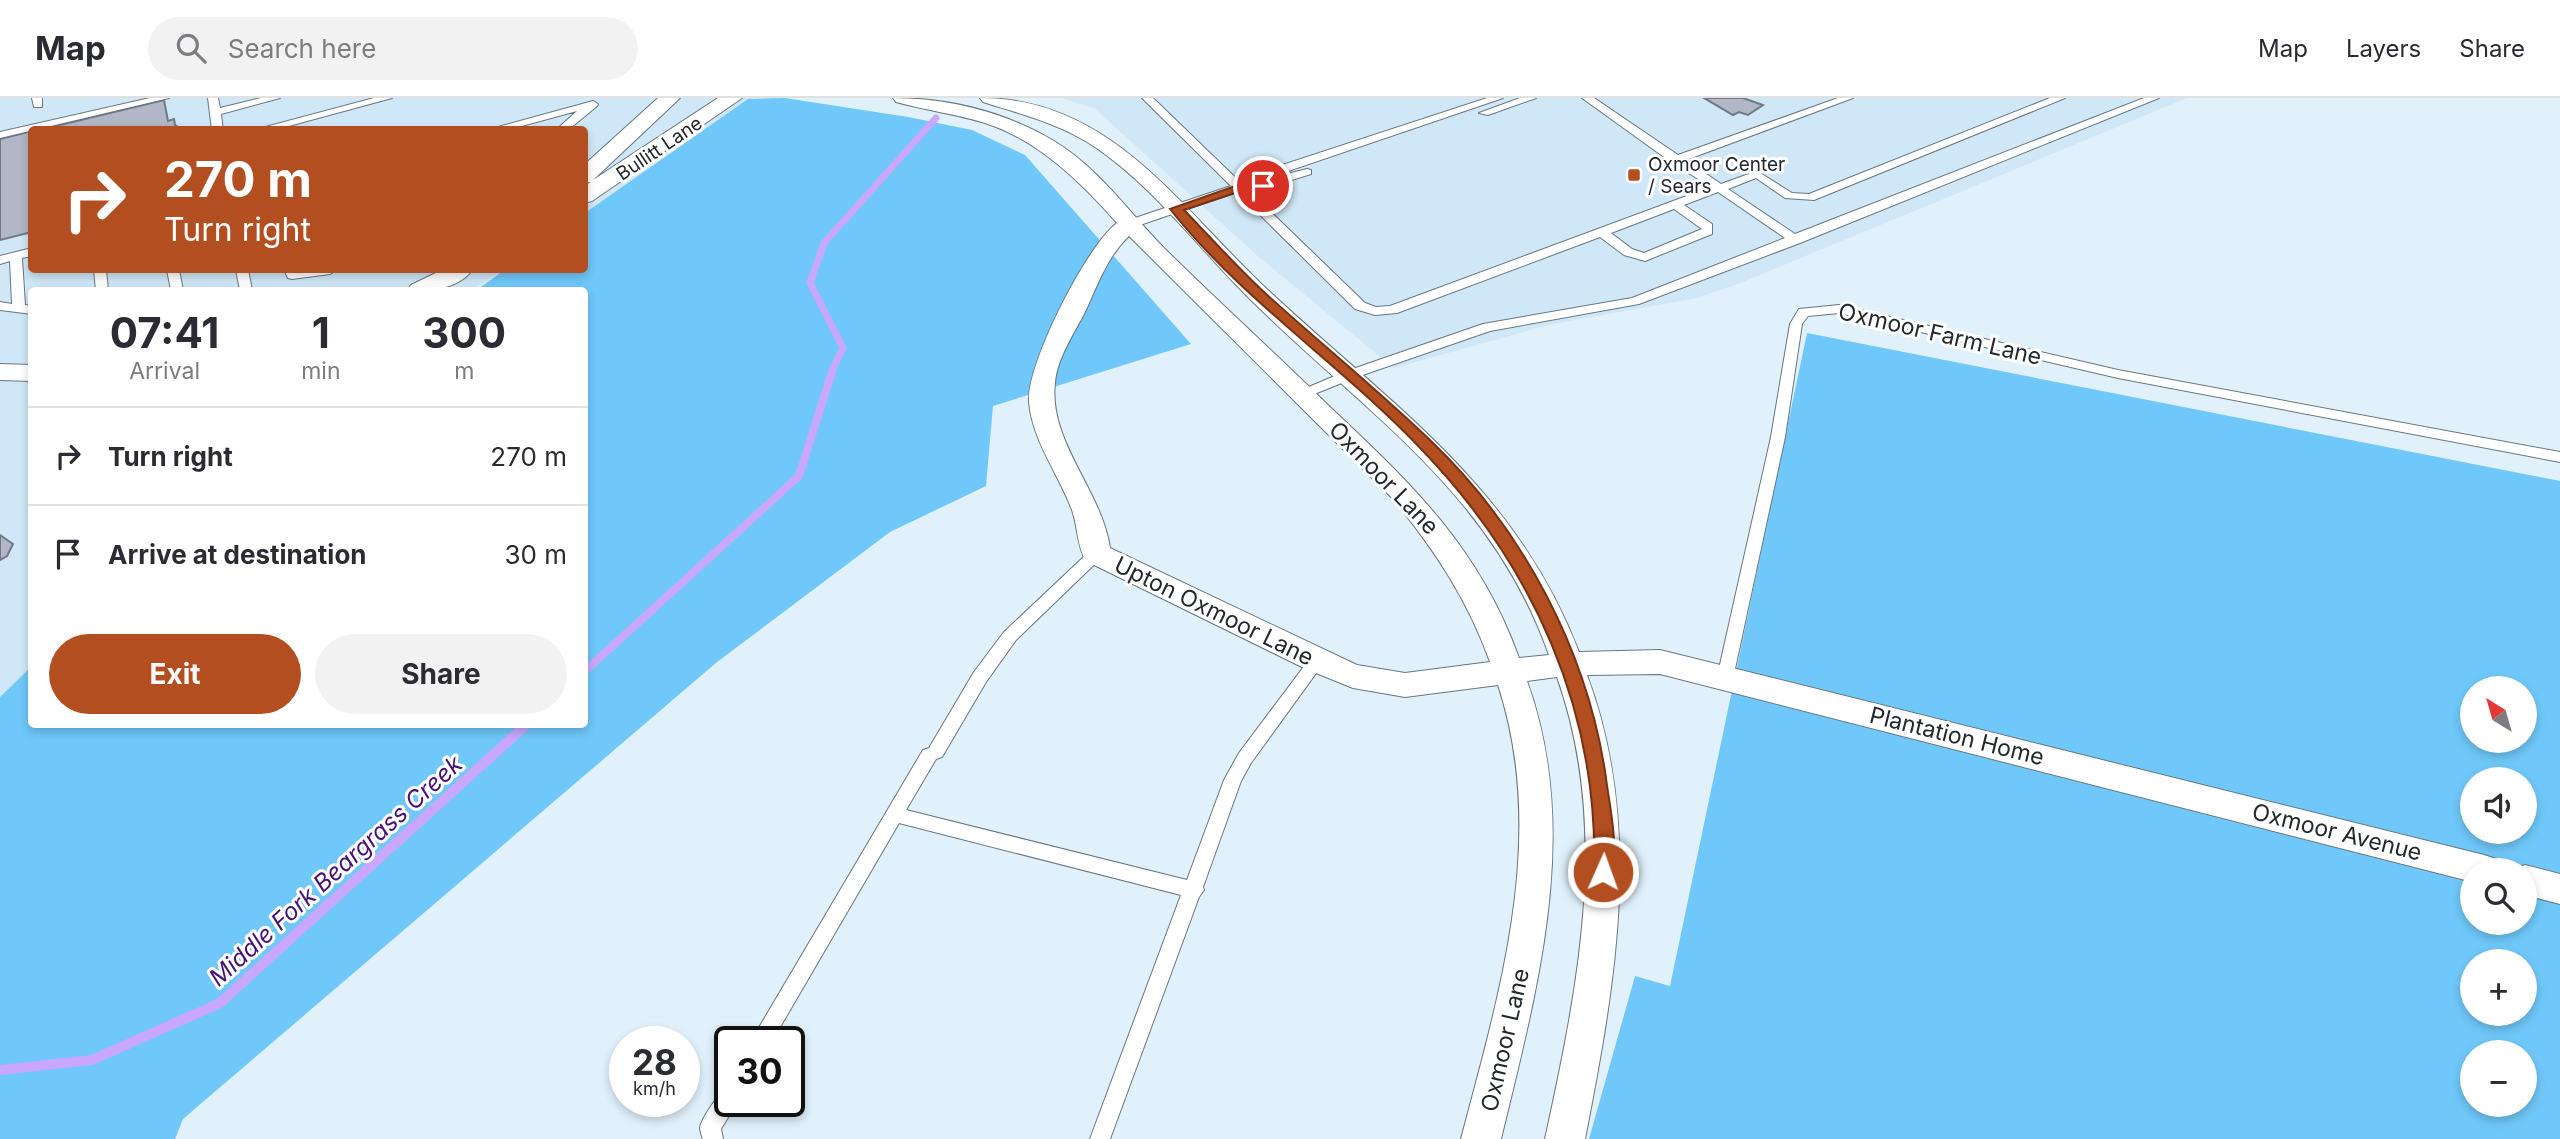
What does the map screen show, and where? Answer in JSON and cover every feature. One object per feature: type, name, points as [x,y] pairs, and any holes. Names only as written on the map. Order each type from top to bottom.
[{"type":"street","name":"Bullitt Lane","points":[[588,173],[670,98]]},
{"type":"street","name":"Bullitt Lane","points":[[588,193],[732,98]]},
{"type":"street","name":"Oxmoor Lane","points":[[903,98],[994,119],[1048,146],[1097,187],[1130,224],[1395,485],[1439,534],[1473,586],[1511,674],[1533,762],[1537,831],[1535,890],[1525,955],[1481,1139]]},
{"type":"street","points":[[990,98],[1079,129],[1131,168],[1176,209],[1258,294],[1409,427],[1486,512],[1534,586],[1568,664],[1594,753],[1604,832],[1602,913],[1580,1068],[1565,1139]]},
{"type":"street","name":"Upton Oxmoor Lane","points":[[1130,224],[1108,241],[1089,277],[1047,365],[1041,393],[1045,416],[1093,522],[1096,554],[1353,676],[1405,685],[1511,674],[1568,664]]},
{"type":"street","points":[[424,287],[454,273]]},
{"type":"street","points":[[0,372],[28,373]]},
{"type":"street","points":[[1568,664],[1660,662],[1725,678]]},
{"type":"street","name":"Plantation Home","points":[[1725,678],[2189,795]]},
{"type":"street","name":"Oxmoor Avenue","points":[[2189,795],[2460,864]]},
{"type":"street","points":[[2537,883],[2560,889]]},
{"type":"lane","points":[[40,126],[164,98]]},
{"type":"lane","points":[[213,98],[217,126]]},
{"type":"lane","points":[[215,112],[275,98]]},
{"type":"lane","points":[[275,126],[387,98]]},
{"type":"lane","points":[[1147,98],[1246,185],[1360,306],[1375,311],[1392,310],[1756,174],[1789,196],[1810,198],[2060,98]]},
{"type":"lane","points":[[1130,224],[1246,185],[1256,177],[1498,98]]},
{"type":"lane","points":[[1246,185],[1263,186],[1531,98]]},
{"type":"lane","points":[[1587,98],[1796,240]]},
{"type":"lane","points":[[1675,160],[1848,98]]},
{"type":"lane","points":[[2030,98],[2043,105]]},
{"type":"lane","points":[[1302,395],[1349,375],[1488,327],[1635,301],[2154,98]]},
{"type":"lane","points":[[506,126],[597,101]]},
{"type":"lane","points":[[566,126],[597,101]]},
{"type":"lane","points":[[0,135],[28,129]]},
{"type":"lane","points":[[1602,232],[1628,253],[1646,257],[1708,231],[1707,227],[1676,205]]},
{"type":"lane","points":[[0,260],[28,253]]},
{"type":"lane","points":[[0,306],[25,309],[16,256]]},
{"type":"lane","points":[[291,273],[303,276],[316,273]]},
{"type":"lane","name":"Oxmoor Farm Lane","points":[[1725,678],[1778,437],[1796,324],[1804,313],[1816,309],[1839,309],[2118,374],[2560,457]]},
{"type":"lane","points":[[770,1026],[894,814],[980,677],[1010,636],[1096,554]]},
{"type":"lane","points":[[1100,1139],[1195,890],[1233,780],[1245,758],[1317,661]]},
{"type":"lane","points":[[894,814],[1195,890]]},
{"type":"lane","points":[[713,1139],[710,1128],[717,1117]]},
{"type":"shaded area","points":[[0,98],[753,98],[588,211],[588,126],[28,126],[28,273],[499,273],[476,287],[28,287],[28,670],[0,697]]},
{"type":"shaded area","points":[[785,98],[908,117],[972,130],[1025,155],[1191,344],[993,406],[986,486],[890,532],[717,662],[183,1119],[175,1139],[0,1139],[0,697],[28,670],[28,728],[588,728],[588,287],[481,287],[500,273],[588,273],[588,211],[748,99]]},
{"type":"shaded area","points":[[1061,98],[2187,98],[1738,284],[1697,298],[1548,325],[1394,368],[1260,258],[1094,108]]},
{"type":"shaded area","points":[[1807,333],[2560,481],[2560,1139],[1589,1139],[1635,976],[1670,986]]},
{"type":"building","points":[[1704,98],[1743,98],[1763,105],[1748,115],[1739,112],[1733,115]]},
{"type":"building","points":[[164,100],[168,121],[174,119],[177,126],[56,126]]},
{"type":"building","points":[[28,132],[28,233],[0,240],[0,139]]},
{"type":"building","points":[[0,535],[13,544],[7,556],[0,560]]},
{"type":"waterway","name":"Middle Fork Beargrass Creek","points":[[831,373],[843,348],[810,283],[824,243],[936,118]]},
{"type":"waterway","name":"Middle Fork Beargrass Creek","points":[[588,668],[799,476],[832,372]]},
{"type":"waterway","name":"Middle Fork Beargrass Creek","points":[[0,1070],[92,1060],[220,1003],[523,728]]},
{"type":"place","name":"Oxmoor Center / Sears","points":[[1634,175]]},
{"type":"route","points":[[1263,186],[1252,183],[1176,209],[1258,294],[1409,427],[1455,476],[1505,538],[1546,610],[1568,664],[1594,753],[1604,832],[1603,872]]}]
